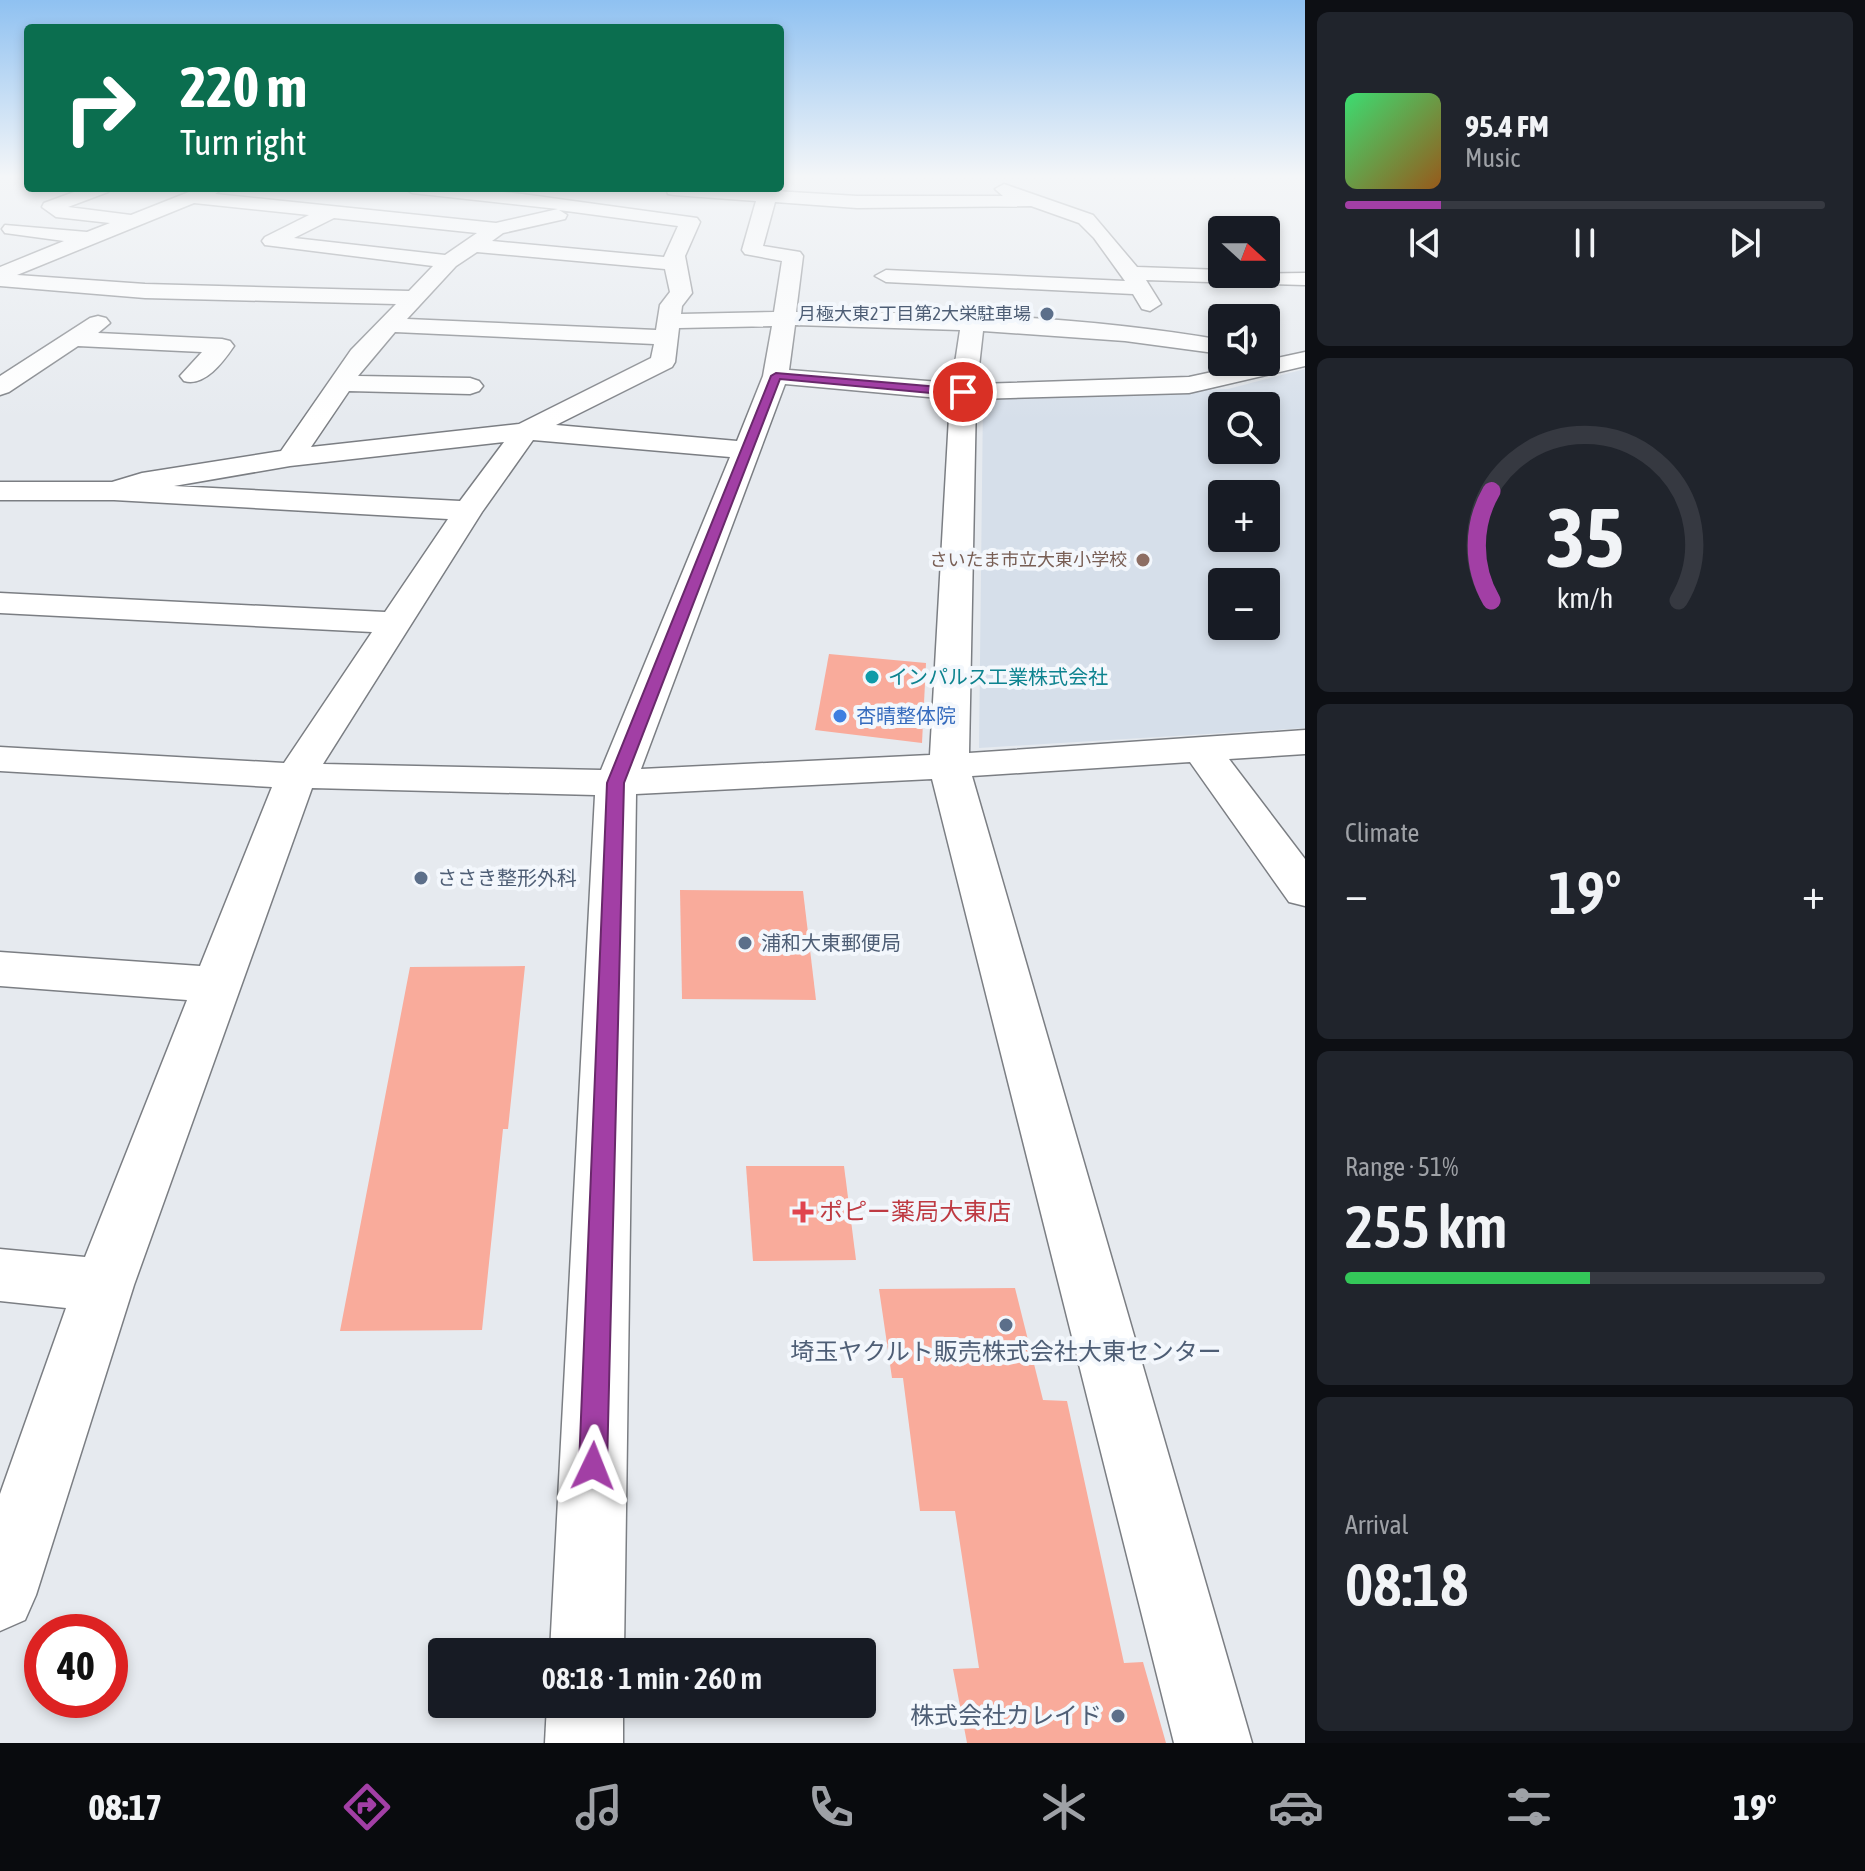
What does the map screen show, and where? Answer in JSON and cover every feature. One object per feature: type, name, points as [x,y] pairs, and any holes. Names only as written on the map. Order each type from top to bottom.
[{"type":"street","points":[[0,274],[41,257]]},
{"type":"street","points":[[410,257],[449,262]]},
{"type":"street","points":[[290,458],[360,355],[456,257]]},
{"type":"street","points":[[603,257],[673,264]]},
{"type":"street","points":[[0,1595],[104,1285],[296,776],[468,511],[526,431],[592,395],[663,362],[671,305],[681,293],[674,257]]},
{"type":"street","points":[[587,1638],[616,783],[776,376],[793,257]]},
{"type":"street","points":[[1117,257],[1133,277],[1164,336]]},
{"type":"street","points":[[972,262],[1133,277]]},
{"type":"street","points":[[886,276],[1305,279]]},
{"type":"street","points":[[0,280],[145,291],[413,298]]},
{"type":"street","points":[[24,307],[58,285]]},
{"type":"street","points":[[0,387],[145,291]]},
{"type":"street","points":[[389,325],[667,330],[785,317],[973,323],[1164,336],[1208,344]]},
{"type":"street","points":[[973,323],[963,392],[949,766],[1213,1743]]},
{"type":"street","points":[[74,339],[222,346],[193,376]]},
{"type":"street","points":[[776,376],[963,392],[1189,385],[1287,358]]},
{"type":"street","points":[[341,383],[470,386]]},
{"type":"street","points":[[114,491],[142,482],[290,458],[526,431],[747,450]]},
{"type":"street","points":[[0,491],[114,491],[468,511]]},
{"type":"street","points":[[0,603],[395,623]]},
{"type":"street","points":[[0,759],[296,776],[616,783],[949,766],[1305,742]]},
{"type":"street","points":[[1200,747],[1305,891]]},
{"type":"street","points":[[0,969],[217,985]]},
{"type":"street","points":[[0,1275],[104,1285]]},
{"type":"street","points":[[584,1743],[585,1718]]},
{"type":"shaded area","name":"さいたま市立大東小学校","points":[[1305,369],[1305,728],[979,748],[983,399],[1228,389]]},
{"type":"building","points":[[829,654],[926,663],[922,743],[815,730]]},
{"type":"building","points":[[680,890],[803,891],[816,1000],[682,999]]},
{"type":"building","points":[[525,966],[508,1129],[503,1129],[482,1330],[340,1331],[410,967]]},
{"type":"building","points":[[746,1166],[844,1166],[856,1260],[753,1261]]},
{"type":"building","points":[[1015,1288],[1043,1400],[1067,1401],[1124,1663],[1143,1662],[1166,1743],[967,1743],[953,1669],[979,1668],[955,1511],[920,1511],[903,1378],[892,1378],[879,1289]]},
{"type":"place","name":"月極大東2丁目第2大栄駐車場","points":[[1047,314]]},
{"type":"place","name":"さいたま市立大東小学校","points":[[1143,560]]},
{"type":"place","name":"インパルス工業株式会社","points":[[872,677]]},
{"type":"place","name":"杏晴整体院","points":[[840,716]]},
{"type":"place","name":"ささき整形外科","points":[[421,878]]},
{"type":"place","name":"浦和大東郵便局","points":[[745,943]]},
{"type":"place","name":"ポピー薬局大東店","points":[[803,1212]]},
{"type":"place","name":"埼玉ヤクルト販売株式会社大東センター","points":[[1006,1325]]},
{"type":"place","name":"株式会社カレイド","points":[[1118,1716]]},
{"type":"route","points":[[593,1466],[616,783],[776,376],[963,392]]}]
